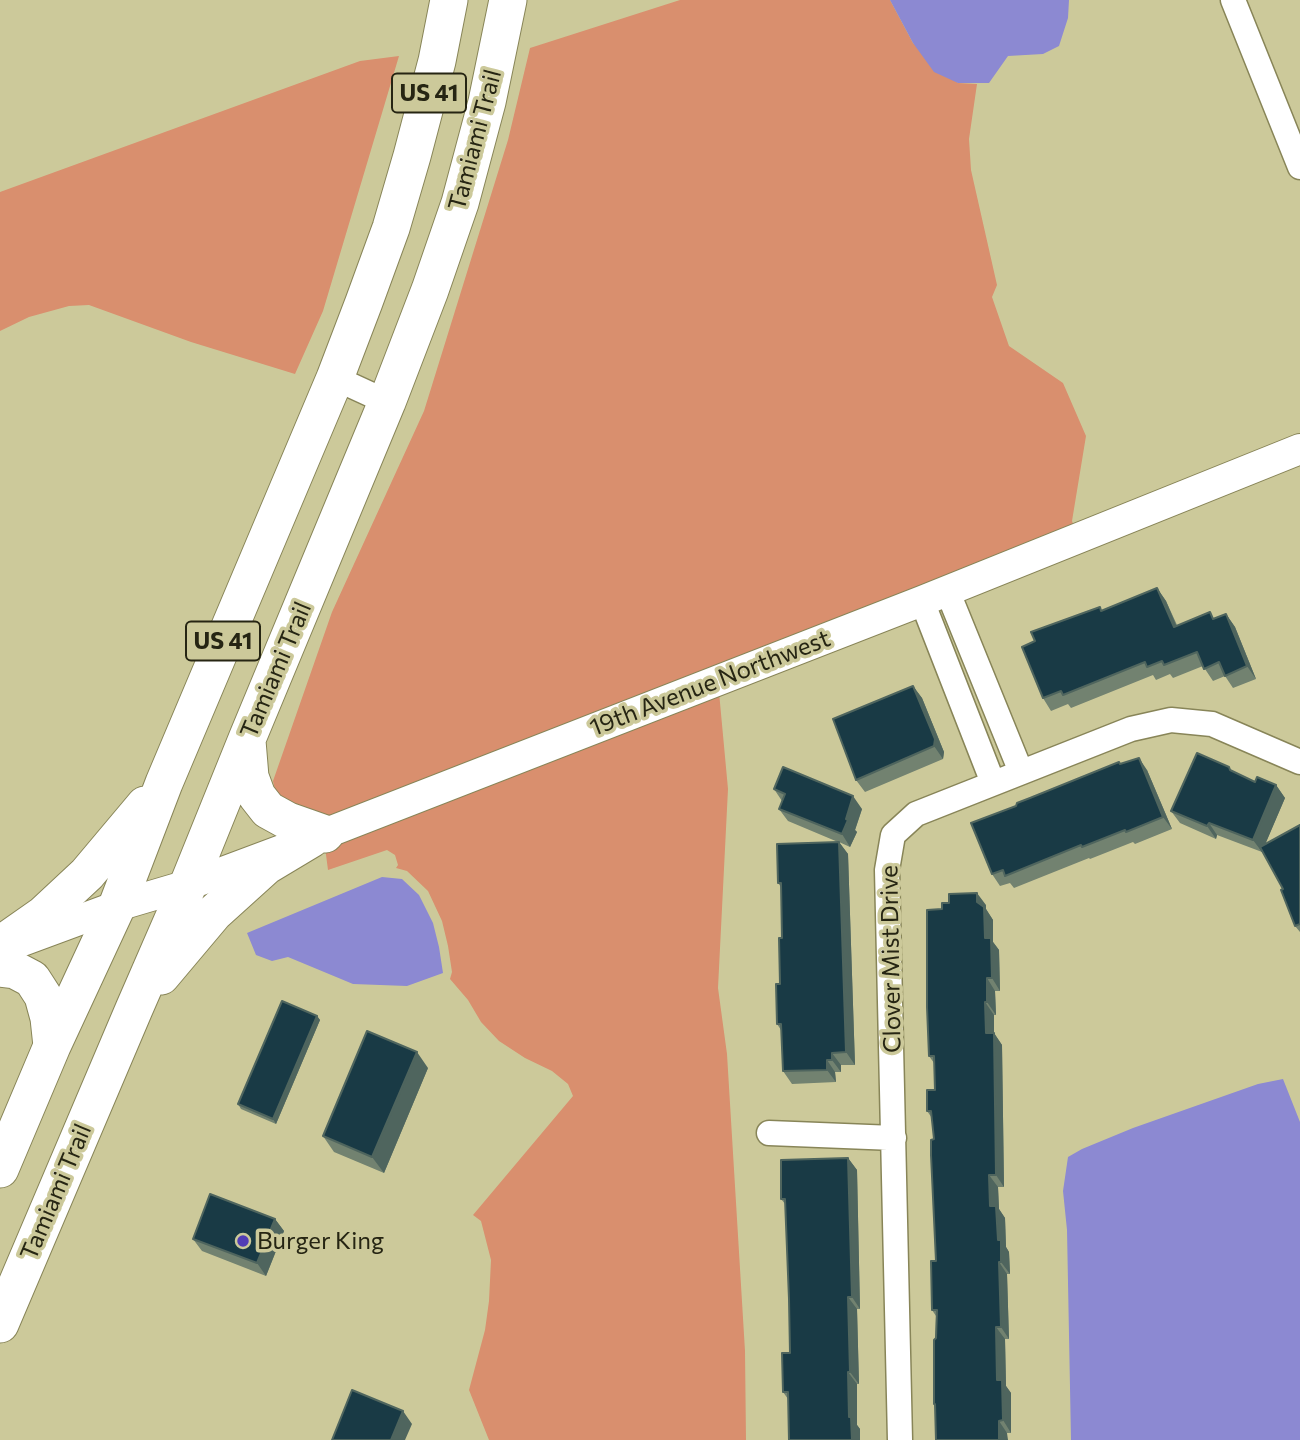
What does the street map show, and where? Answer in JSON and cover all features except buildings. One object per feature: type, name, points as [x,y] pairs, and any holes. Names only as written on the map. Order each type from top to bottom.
[{"type":"main road","name":"US 41","points":[[0,1169],[52,1046],[117,906],[164,783],[335,378],[391,229],[438,61],[449,0]]},
{"type":"main road","name":"Tamiami Trail","points":[[0,1324],[188,885],[387,402],[430,290],[460,203],[487,102],[508,0]]},
{"type":"main road","points":[[247,739],[250,776],[257,796],[268,810],[318,837]]},
{"type":"main road","points":[[0,947],[43,915],[87,874],[164,783]]},
{"type":"main road","points":[[134,1009],[214,913],[266,866],[318,837]]},
{"type":"main road","points":[[0,968],[15,970],[32,979],[43,996],[52,1046]]},
{"type":"street","points":[[1233,0],[1300,167]]},
{"type":"street","points":[[335,378],[387,402]]},
{"type":"street","name":"19th Avenue Northwest","points":[[0,947],[117,906],[188,885],[318,837],[1300,449]]},
{"type":"street","points":[[934,595],[980,671],[1021,772]]},
{"type":"street","points":[[934,595],[953,682],[993,783]]},
{"type":"street","points":[[953,682],[980,671]]},
{"type":"street","name":"Clover Mist Drive","points":[[900,1440],[887,870],[893,835],[916,814],[1131,729],[1171,720],[1212,724],[1300,762]]},
{"type":"street","points":[[769,1133],[894,1138]]},
{"type":"shaded area","points":[[680,0],[890,0],[913,43],[958,83],[977,84],[969,139],[971,170],[997,285],[992,297],[1009,346],[1063,383],[1086,436],[1072,521],[1074,526],[324,822],[278,803],[273,781],[332,612],[424,411],[508,140],[530,48]]},
{"type":"shaded area","points":[[890,0],[1069,0],[1068,18],[1059,46],[1043,54],[1008,56],[989,83],[958,83],[934,72],[913,43]]},
{"type":"shaded area","points":[[399,56],[323,311],[295,374],[191,342],[89,305],[69,306],[29,317],[0,331],[0,192],[360,61]]},
{"type":"shaded area","points":[[719,692],[728,789],[718,988],[727,1054],[745,1351],[746,1440],[489,1440],[469,1390],[485,1330],[491,1260],[481,1221],[473,1215],[573,1096],[568,1084],[552,1071],[499,1041],[481,1022],[468,1000],[450,979],[452,972],[442,921],[428,891],[407,871],[396,868],[398,865],[395,855],[387,850],[328,870],[325,847]]},
{"type":"shaded area","points":[[382,877],[402,879],[419,895],[433,923],[443,973],[407,986],[353,984],[288,957],[272,961],[256,955],[247,933]]},
{"type":"shaded area","points":[[1283,1079],[1300,1122],[1300,1440],[1071,1440],[1067,1230],[1063,1191],[1068,1157],[1133,1128],[1258,1084]]},
{"type":"place","name":"Burger King","points":[[243,1241]]}]
